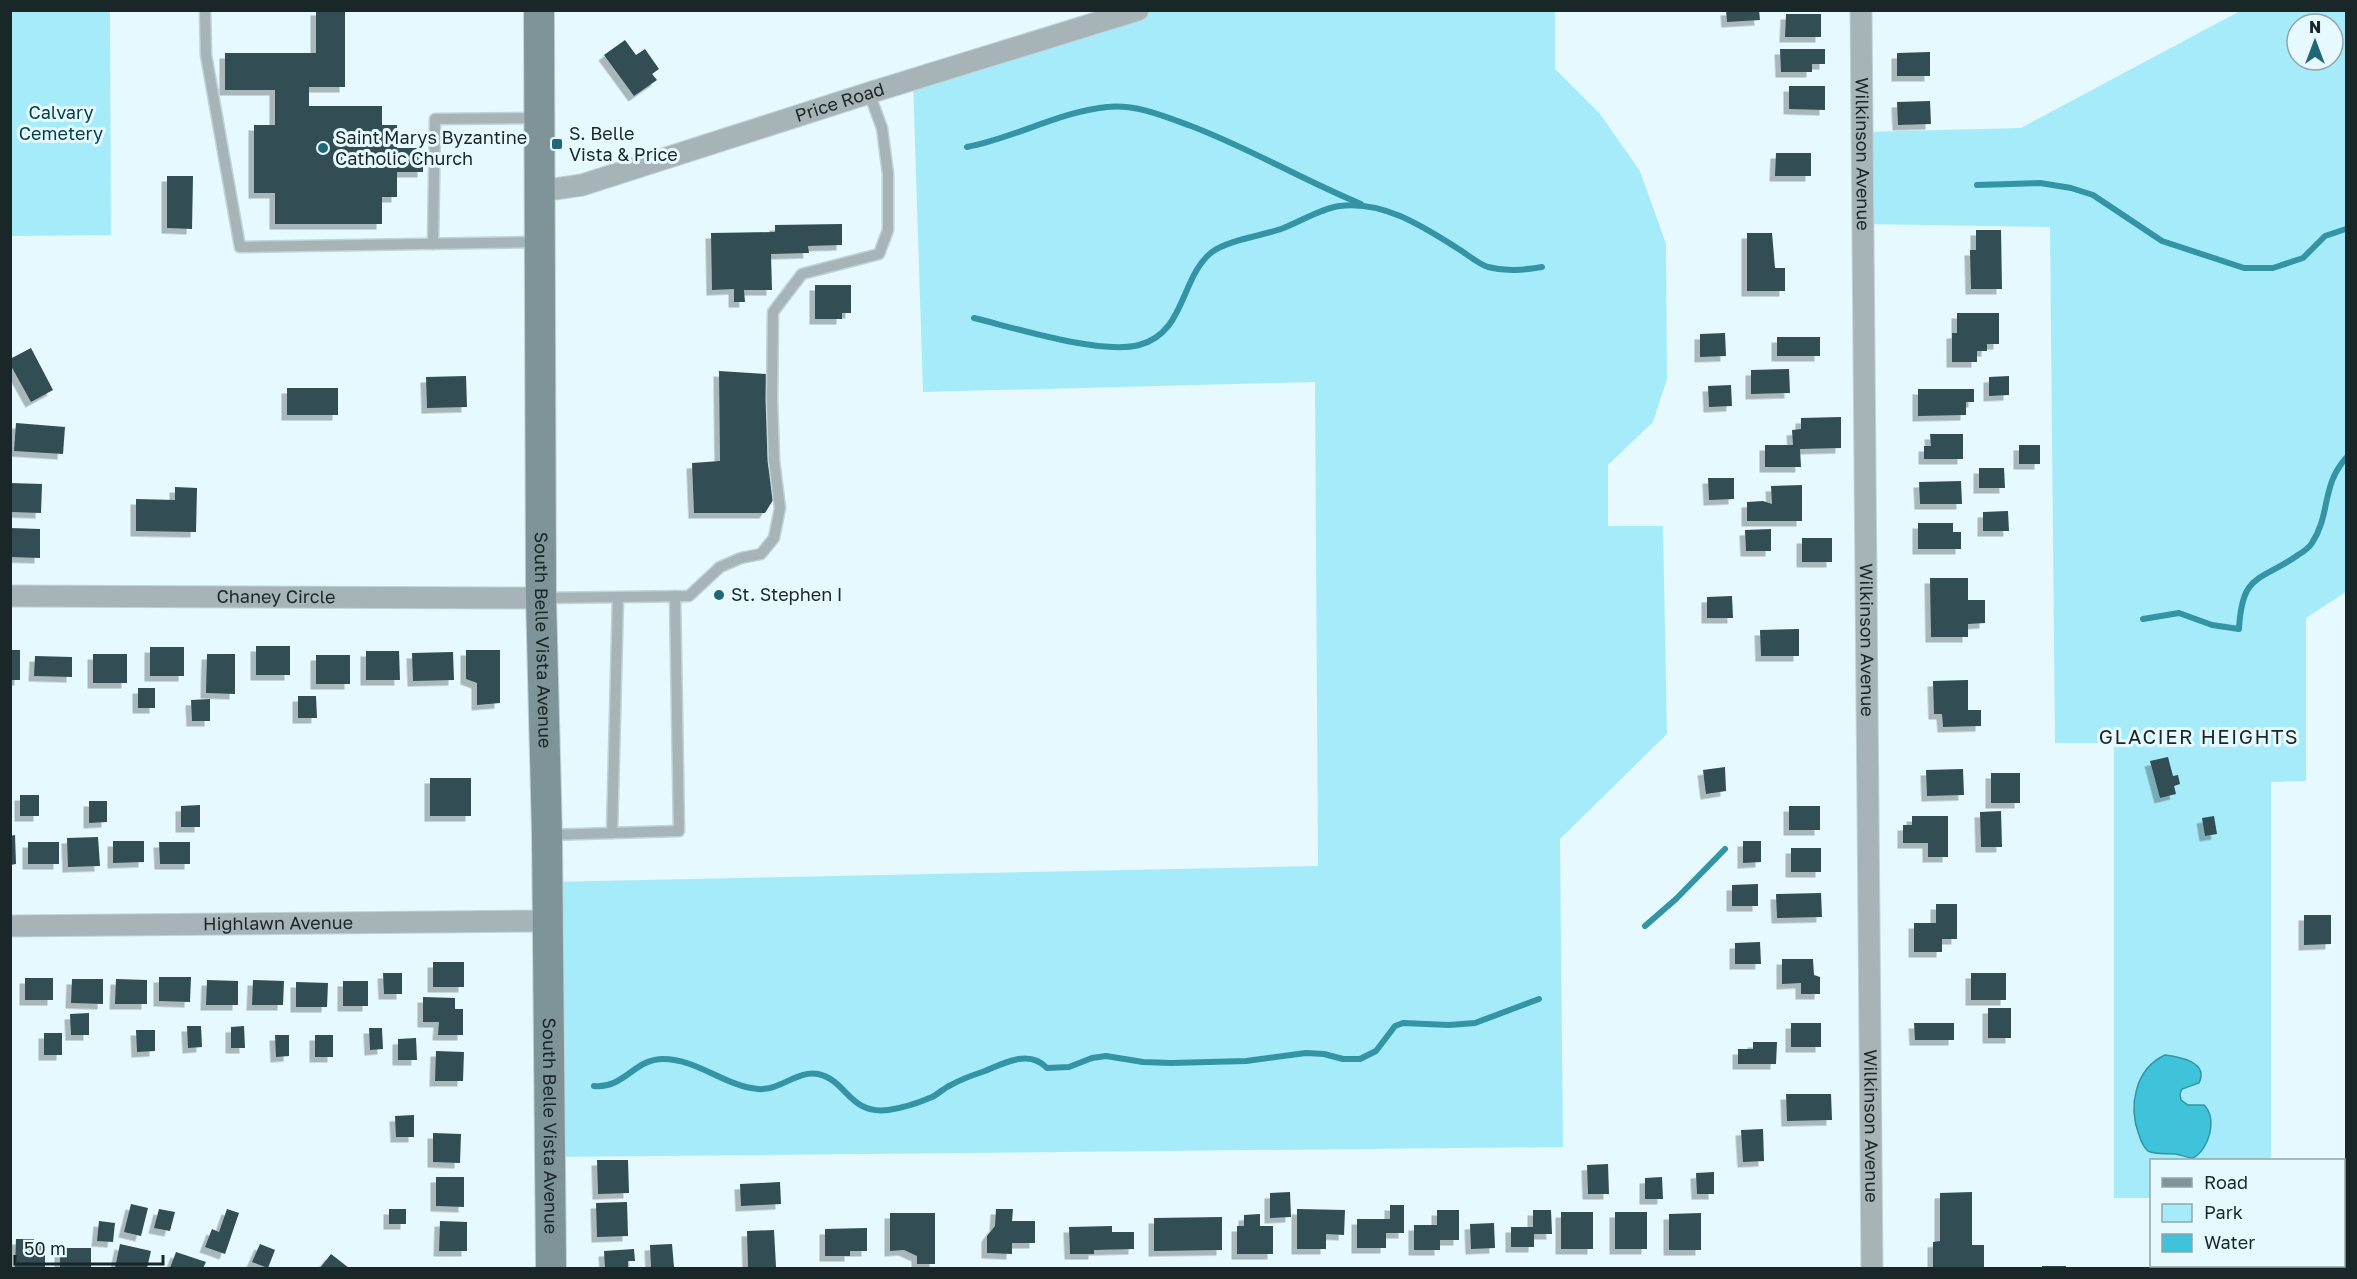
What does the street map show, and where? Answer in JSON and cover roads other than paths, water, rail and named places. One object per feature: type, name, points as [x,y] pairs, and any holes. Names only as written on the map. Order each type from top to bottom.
[{"type":"street","name":"South Belle Vista Avenue","points":[[539,10],[541,598],[547,835],[551,1269]]},
{"type":"street","name":"Price Road","points":[[541,191],[582,185],[1138,10]]},
{"type":"street","name":"Wilkinson Avenue","points":[[1861,10],[1872,1269]]},
{"type":"street","name":"Chaney Circle","points":[[10,596],[541,598]]},
{"type":"street","name":"Highlawn Avenue","points":[[10,926],[547,921]]},
{"type":"lane","points":[[205,10],[206,55],[240,247],[541,242]]},
{"type":"lane","points":[[541,598],[689,596],[720,567],[741,558],[761,554],[774,538],[780,508],[774,460],[773,312],[802,274],[879,254],[888,230],[888,174],[882,128],[869,93]]},
{"type":"lane","points":[[433,244],[435,119],[540,118]]},
{"type":"lane","points":[[547,835],[679,831],[675,596]]},
{"type":"lane","points":[[612,833],[618,597]]},
{"type":"water","points":[[2165,1055],[2191,1062],[2200,1070],[2199,1083],[2182,1089],[2180,1094],[2181,1100],[2188,1105],[2204,1105],[2210,1118],[2210,1133],[2207,1141],[2199,1154],[2193,1158],[2148,1151],[2141,1142],[2136,1124],[2134,1101],[2141,1079],[2155,1061]]},
{"type":"waterway","points":[[967,147],[1002,138],[1071,114],[1107,107],[1129,107],[1160,115],[1213,135],[1361,204]]},
{"type":"waterway","points":[[1977,185],[2040,183],[2071,188],[2093,195],[2162,241],[2244,268],[2273,268],[2303,258],[2325,236],[2346,229]]},
{"type":"waterway","points":[[974,318],[1080,343],[1122,347],[1139,345],[1154,339],[1166,329],[1194,275],[1212,252],[1227,244],[1281,229],[1317,213],[1340,206],[1372,207],[1402,217],[1430,231],[1488,267],[1502,270],[1542,267]]},
{"type":"waterway","points":[[2143,619],[2179,613],[2212,625],[2239,629],[2244,597],[2249,588],[2263,575],[2285,564],[2312,543],[2322,521],[2333,479],[2346,458]]},
{"type":"waterway","points":[[1645,926],[1676,899],[1725,849]]},
{"type":"waterway","points":[[594,1086],[613,1083],[644,1064],[663,1059],[688,1063],[734,1083],[758,1089],[774,1087],[803,1075],[818,1074],[828,1077],[865,1107],[888,1110],[905,1107],[932,1097],[963,1079],[1025,1058],[1040,1062],[1047,1068],[1069,1067],[1092,1058],[1106,1056],[1143,1062],[1171,1063],[1246,1061],[1306,1053],[1324,1054],[1343,1059],[1360,1059],[1376,1051],[1395,1026],[1403,1023],[1449,1025],[1475,1023],[1539,999]]},
{"type":"place","name":"S. Belle Vista & Price","points":[[557,144]]},
{"type":"place","name":"Saint Marys Byzantine Catholic Church","points":[[323,148]]},
{"type":"place","name":"St. Stephen I","points":[[719,595]]},
{"type":"district","name":"GLACIER HEIGHTS","points":[[2199,737]]},
{"type":"park label","name":"Calvary Cemetery","points":[[61,123]]}]
